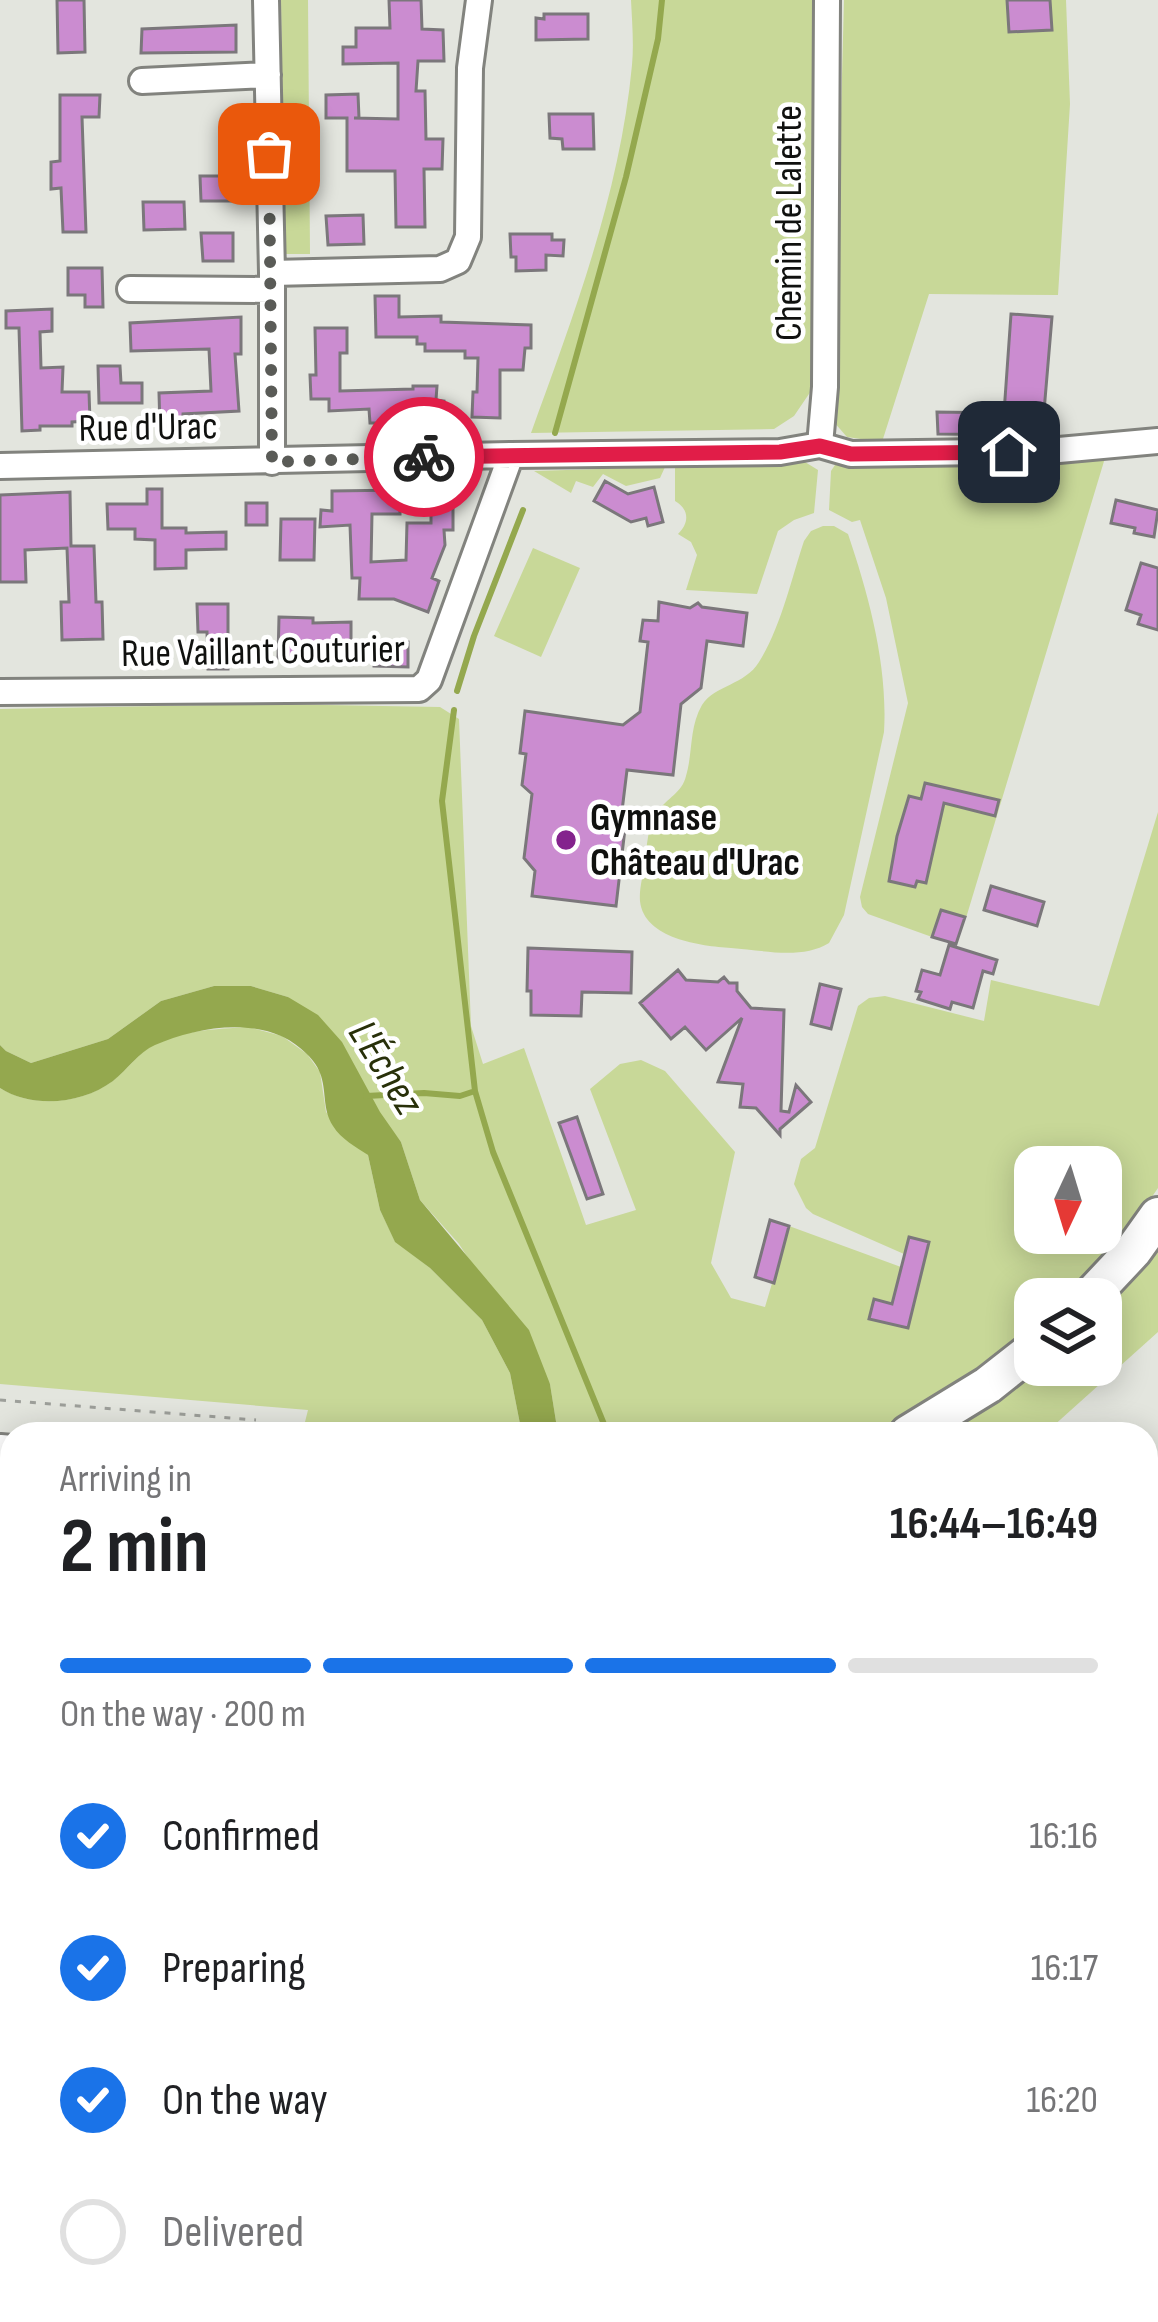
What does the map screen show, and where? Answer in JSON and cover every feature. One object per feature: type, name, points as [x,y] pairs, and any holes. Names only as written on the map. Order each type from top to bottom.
[{"type":"main road","points":[[1108,1278],[1158,1216]]},
{"type":"main road","points":[[928,1422],[1014,1365]]},
{"type":"street","points":[[266,0],[272,462]]},
{"type":"street","points":[[130,289],[440,268],[458,262],[468,237],[470,68],[479,0]]},
{"type":"street","name":"Chemin de Lalette","points":[[820,446],[827,0]]},
{"type":"street","points":[[142,81],[268,74]]},
{"type":"street","name":"Rue d'Urac","points":[[0,466],[780,452],[820,446],[851,454],[1048,452],[1158,441]]},
{"type":"street","name":"Rue Vaillant Couturier","points":[[0,692],[419,689],[429,680],[511,454]]},
{"type":"path","points":[[0,1400],[256,1420]]},
{"type":"shaded area","points":[[281,0],[308,0],[310,254],[284,254]]},
{"type":"shaded area","points":[[631,0],[815,0],[811,391],[794,416],[774,429],[531,433],[593,252],[617,160],[632,65]]},
{"type":"shaded area","points":[[844,0],[1066,0],[1070,104],[1058,295],[929,294],[882,442],[847,437],[833,421]]},
{"type":"shaded area","points":[[1105,458],[966,918],[941,910],[932,937],[868,914],[860,897],[908,703],[886,598],[860,520],[852,522],[829,510],[831,471],[835,465]]},
{"type":"shaded area","points":[[805,462],[818,470],[814,513],[778,531],[757,594],[686,590],[697,555],[691,542],[678,534],[686,517],[675,501],[675,467]]},
{"type":"shaded area","points":[[665,467],[660,478],[626,486],[603,474],[593,487],[576,481],[571,493],[534,471]]},
{"type":"shaded area","points":[[823,526],[848,534],[875,632],[883,682],[884,732],[844,915],[829,943],[807,951],[719,947],[676,938],[652,924],[640,901],[652,823],[684,782],[702,705],[759,662],[779,619],[804,541]]},
{"type":"shaded area","points":[[533,548],[580,568],[541,657],[494,636]]},
{"type":"shaded area","points":[[268,704],[440,707],[459,719],[471,1026],[483,1064],[524,1048],[586,1225],[636,1210],[590,1089],[620,1064],[641,1060],[665,1071],[735,1152],[711,1263],[731,1298],[765,1307],[789,1226],[901,1267],[892,1304],[874,1300],[869,1318],[907,1328],[929,1242],[909,1237],[904,1254],[813,1214],[794,1184],[801,1159],[815,1148],[858,1006],[869,998],[885,996],[984,1021],[991,980],[1099,1006],[1158,812],[1158,1188],[1122,1240],[1122,1146],[1014,1146],[1014,1254],[1112,1254],[1087,1278],[1014,1278],[1014,1344],[929,1406],[896,1422],[556,1422],[550,1384],[459,1244],[420,1200],[401,1142],[288,997],[251,986],[214,986],[161,1001],[108,1039],[31,1063],[0,1045],[0,709]]},
{"type":"shaded area","points":[[214,986],[251,986],[288,997],[318,1015],[342,1042],[401,1142],[420,1200],[529,1330],[550,1384],[556,1422],[520,1422],[510,1373],[482,1320],[430,1268],[395,1242],[380,1210],[368,1155],[333,1126],[317,1067],[292,1042],[250,1028],[201,1031],[149,1048],[113,1081],[87,1095],[42,1101],[0,1088],[0,1045],[31,1063],[108,1039],[161,1001]]},
{"type":"shaded area","points":[[248,1027],[282,1036],[307,1054],[320,1072],[326,1112],[368,1155],[380,1210],[395,1241],[482,1320],[510,1373],[520,1422],[305,1422],[308,1410],[0,1384],[0,1088],[28,1099],[73,1099],[102,1088],[159,1042],[196,1032]]},
{"type":"shaded area","points":[[1158,1239],[1158,1332],[1122,1364],[1122,1281]]},
{"type":"shaded area","points":[[1014,1381],[1014,1386],[1098,1386],[1058,1422],[955,1422]]},
{"type":"building","points":[[57,0],[84,0],[85,52],[58,53]]},
{"type":"building","points":[[389,0],[421,0],[422,29],[443,30],[444,61],[418,61],[416,91],[425,91],[426,139],[443,139],[442,169],[424,169],[425,227],[396,227],[395,171],[347,171],[347,118],[326,118],[326,95],[358,94],[359,118],[354,118],[398,119],[398,63],[343,64],[343,47],[356,47],[356,28],[390,28]]},
{"type":"building","points":[[1007,0],[1050,0],[1052,30],[1009,32]]},
{"type":"building","points":[[544,14],[588,14],[588,39],[536,40],[536,18],[544,19]]},
{"type":"building","points":[[236,25],[236,52],[141,53],[142,29]]},
{"type":"building","points":[[60,95],[100,95],[99,117],[82,117],[86,232],[63,232],[61,188],[51,189],[51,162],[60,161]]},
{"type":"building","points":[[549,114],[593,114],[594,149],[563,149],[562,139],[550,138]]},
{"type":"building","points":[[200,176],[235,176],[235,201],[201,201]]},
{"type":"building","points":[[143,202],[184,202],[185,229],[144,230]]},
{"type":"building","points":[[363,215],[364,244],[328,245],[326,216]]},
{"type":"building","points":[[201,233],[233,233],[233,261],[203,261]]},
{"type":"building","points":[[510,234],[552,234],[552,240],[564,240],[563,256],[546,255],[546,270],[516,271]]},
{"type":"building","points":[[68,268],[102,268],[103,307],[85,307],[85,295],[68,295]]},
{"type":"building","points":[[375,296],[399,296],[399,317],[531,325],[531,348],[525,348],[523,370],[500,370],[500,418],[472,417],[478,358],[465,358],[465,351],[425,351],[417,337],[376,337]]},
{"type":"building","points":[[52,309],[52,331],[40,332],[41,368],[63,367],[62,392],[89,392],[90,421],[22,431],[19,328],[6,328],[6,311]]},
{"type":"building","points":[[1011,314],[1052,317],[1042,435],[938,434],[937,412],[1004,413]]},
{"type":"building","points":[[241,317],[241,354],[235,354],[239,411],[183,414],[182,426],[160,427],[159,393],[211,391],[209,349],[131,351],[130,323]]},
{"type":"building","points":[[315,328],[347,328],[347,353],[340,353],[340,391],[437,386],[436,400],[444,401],[444,419],[370,423],[369,409],[329,411],[329,399],[311,399],[310,375],[316,375]]},
{"type":"building","points":[[98,366],[120,366],[121,383],[142,383],[142,403],[99,403]]},
{"type":"building","points":[[605,481],[628,494],[654,487],[663,522],[648,526],[646,518],[631,522],[594,501]]},
{"type":"building","points":[[147,489],[162,489],[162,528],[226,532],[226,549],[186,550],[186,568],[155,569],[155,540],[135,539],[135,529],[108,529],[107,504],[147,504]]},
{"type":"building","points":[[400,490],[400,514],[372,514],[371,562],[406,560],[407,523],[431,523],[431,507],[453,508],[453,530],[444,530],[445,545],[432,578],[439,581],[428,612],[394,599],[359,599],[360,578],[352,578],[350,525],[320,527],[321,510],[332,511],[332,491]]},
{"type":"building","points":[[70,492],[71,546],[94,546],[103,639],[62,640],[61,602],[69,602],[67,548],[25,550],[26,582],[0,582],[0,495]]},
{"type":"building","points":[[1116,500],[1158,510],[1154,537],[1111,523]]},
{"type":"building","points":[[246,503],[267,503],[267,525],[246,525]]},
{"type":"building","points":[[281,519],[315,519],[314,560],[280,560]]},
{"type":"building","points":[[1141,563],[1158,568],[1158,630],[1138,624],[1141,615],[1126,610]]},
{"type":"building","points":[[659,602],[690,608],[698,603],[747,613],[743,646],[707,641],[701,688],[681,704],[673,775],[627,770],[616,906],[532,896],[535,871],[524,858],[532,794],[522,785],[526,754],[520,753],[525,711],[623,725],[640,712],[648,642],[640,641],[643,620],[658,621]]},
{"type":"building","points":[[197,604],[228,604],[228,669],[208,669],[207,632],[198,632]]},
{"type":"building","points":[[279,617],[313,618],[313,623],[351,622],[351,641],[408,642],[408,667],[374,666],[374,658],[278,658]]},
{"type":"building","points":[[925,783],[999,800],[995,816],[944,803],[926,883],[917,881],[915,887],[889,881],[909,796],[921,799]]},
{"type":"building","points":[[991,886],[1044,902],[1037,926],[984,910]]},
{"type":"building","points":[[941,910],[965,917],[956,944],[932,937]]},
{"type":"building","points":[[949,945],[997,960],[993,974],[983,971],[973,1008],[952,1002],[950,1009],[918,999],[922,970],[940,975]]},
{"type":"building","points":[[528,948],[632,952],[631,993],[582,992],[581,1016],[531,1015]]},
{"type":"building","points":[[678,970],[686,980],[718,982],[724,977],[737,983],[737,991],[751,1008],[784,1010],[781,1111],[789,1112],[796,1085],[811,1102],[780,1129],[780,1135],[756,1108],[740,1107],[743,1084],[718,1082],[742,1018],[706,1050],[685,1027],[671,1039],[640,1003]]},
{"type":"building","points":[[820,984],[841,989],[831,1029],[811,1024]]},
{"type":"building","points":[[577,1117],[603,1194],[587,1199],[559,1123]]},
{"type":"building","points":[[770,1220],[789,1226],[774,1283],[755,1277]]},
{"type":"building","points":[[909,1237],[929,1242],[908,1328],[869,1319],[874,1299],[892,1304]]},
{"type":"waterway","points":[[555,433],[626,177],[658,39],[662,0]]},
{"type":"waterway","points":[[457,691],[523,510]]},
{"type":"waterway","points":[[454,710],[442,801],[475,1091],[493,1152],[603,1422]]},
{"type":"waterway","name":"L'Échez","points":[[366,1096],[460,1096],[475,1091]]},
{"type":"way so far","points":[[269,154],[272,462],[424,457]]},
{"type":"place","name":"Gymnase Château d'Urac","points":[[566,840]]},
{"type":"route","points":[[424,457],[780,452],[820,446],[851,454],[1009,452]]}]
